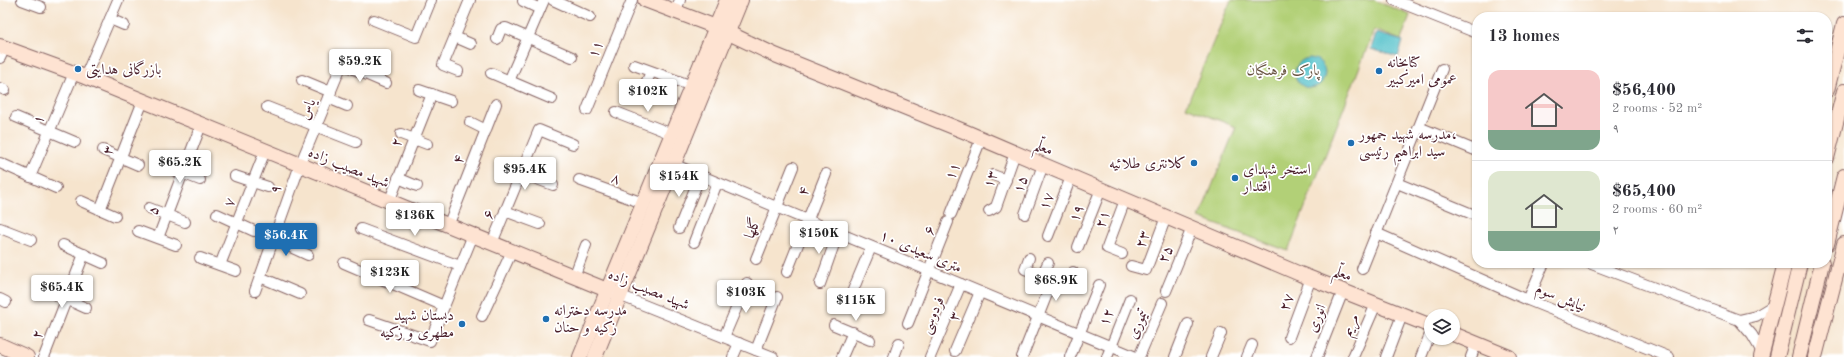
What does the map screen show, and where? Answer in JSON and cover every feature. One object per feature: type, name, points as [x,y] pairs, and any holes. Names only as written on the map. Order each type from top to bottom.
[{"type":"street","points":[[22,0],[41,7]]},
{"type":"street","points":[[80,75],[110,19],[118,0]]},
{"type":"street","points":[[374,20],[416,37],[431,0]]},
{"type":"street","points":[[458,71],[443,65],[470,0]]},
{"type":"street","points":[[553,0],[590,17]]},
{"type":"street","name":"۱۱","points":[[587,110],[632,0]]},
{"type":"street","name":"معلّم","points":[[645,0],[677,6],[722,30],[775,55],[1015,153],[1311,278],[1424,323]]},
{"type":"street","points":[[595,357],[673,164],[722,30],[727,0]]},
{"type":"street","points":[[580,357],[606,290],[692,86],[722,30],[741,0]]},
{"type":"street","points":[[1394,0],[1472,31]]},
{"type":"street","points":[[509,81],[542,4],[523,1]]},
{"type":"street","points":[[110,19],[124,25]]},
{"type":"street","points":[[1832,71],[1844,24]]},
{"type":"street","points":[[498,39],[501,30],[506,28],[572,57]]},
{"type":"street","points":[[455,37],[471,44]]},
{"type":"street","name":"شهید مصیب زاده","points":[[2,50],[80,75],[492,244],[773,357]]},
{"type":"street","name":"یاس","points":[[300,165],[342,64],[386,83]]},
{"type":"street","points":[[634,65],[692,86]]},
{"type":"street","points":[[1362,269],[1442,69]]},
{"type":"street","points":[[646,83],[651,72]]},
{"type":"street","points":[[491,73],[552,99]]},
{"type":"street","name":"۱","points":[[30,177],[50,130],[80,75]]},
{"type":"street","points":[[302,80],[347,106]]},
{"type":"street","points":[[419,90],[451,101]]},
{"type":"street","points":[[1832,138],[1844,91]]},
{"type":"street","name":"۲","points":[[389,202],[432,94]]},
{"type":"street","name":"۳","points":[[100,210],[143,101]]},
{"type":"street","name":"۴","points":[[448,226],[496,104]]},
{"type":"street","points":[[267,107],[356,142]]},
{"type":"street","points":[[616,112],[672,134]]},
{"type":"street","points":[[16,117],[50,130],[75,142]]},
{"type":"street","points":[[470,122],[486,130]]},
{"type":"street","name":"۵","points":[[158,238],[201,125]]},
{"type":"street","points":[[1419,127],[1472,149]]},
{"type":"street","name":"۶","points":[[492,244],[539,130],[573,144]]},
{"type":"street","points":[[401,134],[427,144]]},
{"type":"street","name":"۱۱","points":[[950,218],[981,139]]},
{"type":"street","points":[[103,150],[138,165]]},
{"type":"street","name":"۷","points":[[220,265],[265,151]]},
{"type":"street","name":"۱۳","points":[[988,211],[996,207],[1015,153]]},
{"type":"street","points":[[0,163],[56,188]]},
{"type":"street","name":"۱۰ متری سعیدی","points":[[673,164],[1136,357]]},
{"type":"street","name":"۹","points":[[255,291],[300,165]]},
{"type":"street","name":"۱۵","points":[[1025,214],[1043,165]]},
{"type":"street","points":[[166,167],[200,180]]},
{"type":"street","name":"گلها","points":[[756,259],[793,167]]},
{"type":"street","points":[[521,173],[553,185]]},
{"type":"street","name":"۴","points":[[787,272],[826,174]]},
{"type":"street","points":[[993,175],[1006,180]]},
{"type":"street","points":[[235,176],[268,187]]},
{"type":"street","points":[[679,228],[700,176]]},
{"type":"street","points":[[1832,224],[1844,176]]},
{"type":"street","name":"۱۷","points":[[1048,236],[1071,177]]},
{"type":"street","points":[[398,178],[417,186]]},
{"type":"street","name":"۸","points":[[579,180],[643,203]]},
{"type":"street","points":[[694,242],[717,183]]},
{"type":"street","points":[[1397,183],[1472,214]]},
{"type":"street","name":"۱۹","points":[[1078,247],[1101,189]]},
{"type":"street","name":"۲۱","points":[[1122,254],[1107,248],[1125,200]]},
{"type":"street","points":[[80,201],[115,216]]},
{"type":"street","points":[[149,208],[185,222]]},
{"type":"street","points":[[505,211],[540,224]]},
{"type":"street","points":[[217,214],[254,231]]},
{"type":"street","name":"۲۳","points":[[1131,266],[1146,270],[1166,217]]},
{"type":"street","name":"۶","points":[[929,271],[950,218]]},
{"type":"street","points":[[0,228],[31,240]]},
{"type":"street","name":"۲۵","points":[[1166,291],[1192,228]]},
{"type":"street","points":[[361,229],[460,266]]},
{"type":"street","points":[[138,231],[176,245]]},
{"type":"street","points":[[820,284],[838,233]]},
{"type":"street","name":"نیایش سوم","points":[[1376,234],[1528,300],[1669,357]]},
{"type":"street","points":[[369,320],[430,341],[473,235]]},
{"type":"street","points":[[274,239],[308,255]]},
{"type":"street","points":[[1815,357],[1844,244]]},
{"type":"street","points":[[63,245],[103,263]]},
{"type":"street","points":[[574,277],[586,245]]},
{"type":"street","points":[[850,295],[871,247]]},
{"type":"street","points":[[482,316],[512,251]]},
{"type":"street","name":"۲","points":[[44,357],[84,254]]},
{"type":"street","points":[[200,258],[236,271]]},
{"type":"street","points":[[1029,258],[1025,269],[1053,280],[1069,284],[1073,272]]},
{"type":"street","points":[[344,263],[444,306]]},
{"type":"street","points":[[1042,275],[1048,263]]},
{"type":"street","points":[[1528,300],[1542,268]]},
{"type":"street","points":[[1602,268],[1739,320],[1752,335],[1762,354]]},
{"type":"street","points":[[1762,354],[1783,268]]},
{"type":"street","points":[[1777,357],[1799,268]]},
{"type":"street","points":[[1799,357],[1821,268]]},
{"type":"street","points":[[908,323],[929,271]]},
{"type":"street","points":[[260,277],[300,294]]},
{"type":"street","name":"۲۷","points":[[1289,337],[1311,278]]},
{"type":"street","points":[[1022,357],[1053,280]]},
{"type":"street","points":[[724,337],[747,283]]},
{"type":"street","name":"فردوسی","points":[[930,357],[961,284]]},
{"type":"street","points":[[1070,357],[1099,285]]},
{"type":"street","points":[[46,290],[86,308]]},
{"type":"street","name":"انوری","points":[[1317,357],[1343,291]]},
{"type":"street","name":"۳","points":[[955,351],[980,292]]},
{"type":"street","points":[[756,350],[777,297]]},
{"type":"street","name":"۱۲","points":[[1107,357],[1130,299]]},
{"type":"street","name":"تیموری","points":[[1139,357],[1162,303]]},
{"type":"street","name":"مریم","points":[[1353,357],[1376,304]]},
{"type":"street","points":[[1739,320],[1756,316],[1774,305]]},
{"type":"street","points":[[1386,357],[1402,315]]},
{"type":"street","points":[[1808,318],[1824,322]]},
{"type":"street","points":[[1174,357],[1188,324]]},
{"type":"street","points":[[834,325],[870,340]]},
{"type":"street","points":[[842,357],[853,332]]},
{"type":"street","points":[[1211,357],[1221,333]]},
{"type":"street","points":[[1460,337],[1502,356]]},
{"type":"street","points":[[733,357],[739,343]]},
{"type":"street","points":[[894,357],[899,343]]},
{"type":"street","points":[[1471,357],[1476,344]]},
{"type":"street","points":[[0,345],[27,357]]},
{"type":"street","points":[[1247,357],[1252,345]]},
{"type":"street","points":[[1421,357],[1426,345]]},
{"type":"green space","name":"پارک فرهنگیان","points":[[1231,0],[1374,0],[1410,15],[1401,40],[1374,30],[1288,251],[1199,218],[1236,127],[1186,107]]},
{"type":"water","points":[[1376,33],[1403,41],[1398,57],[1371,49]]},
{"type":"water","points":[[1310,58],[1321,62],[1325,73],[1321,84],[1310,88],[1299,84],[1295,73],[1299,62]]},
{"type":"place","name":"بازرگانی هدایتی","points":[[78,69]]},
{"type":"place","name":"کتابخانه عمومی امیرکبیر","points":[[1379,71]]},
{"type":"place","name":"مدرسه شهید جمهور، سید ابراهیم رئیسی","points":[[1351,143]]},
{"type":"place","name":"کلانتری طلائیه","points":[[1194,163]]},
{"type":"place","name":"استخر شهدای اقتدار","points":[[1235,178]]},
{"type":"place","name":"مدرسه دخترانه زکیه و حنان","points":[[546,319]]},
{"type":"place","name":"دبستان شهید مطهری و زکیه","points":[[462,324]]}]
